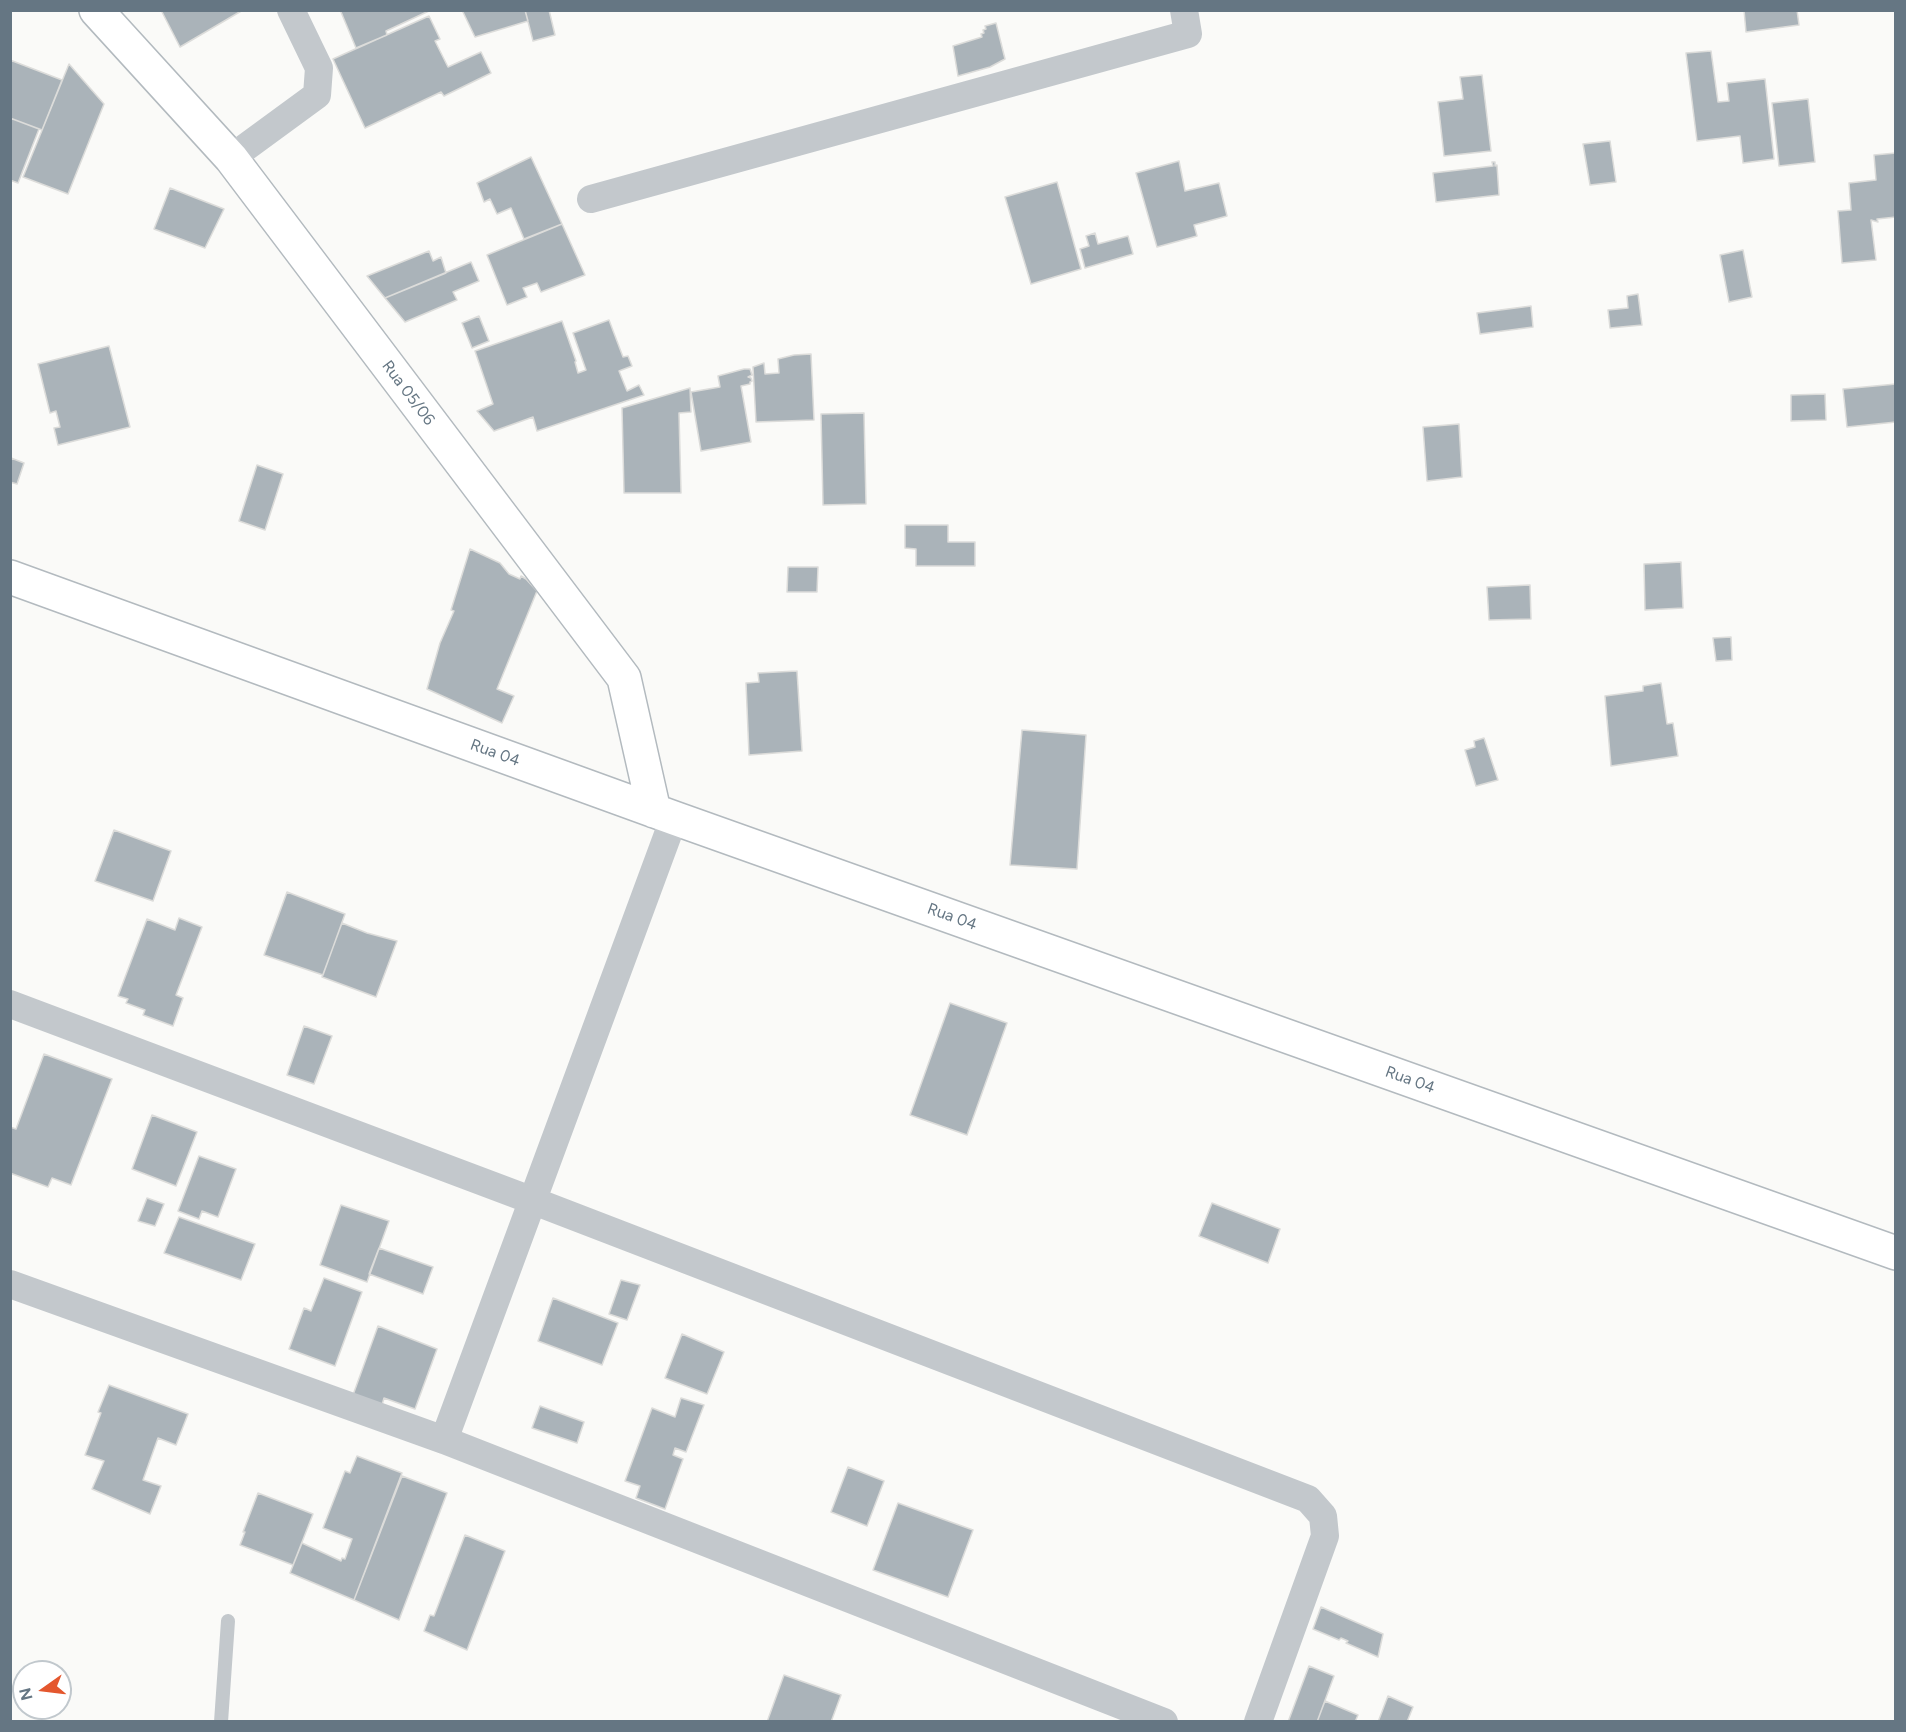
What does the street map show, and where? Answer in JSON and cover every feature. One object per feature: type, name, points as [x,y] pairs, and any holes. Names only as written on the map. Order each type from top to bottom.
[{"type":"street","name":"Rua 05/06","points":[[96,10],[231,158],[624,678],[664,814]]},
{"type":"street","points":[[231,158],[317,95],[319,68],[291,10]]},
{"type":"street","points":[[591,199],[1188,34],[1184,10]]},
{"type":"street","name":"Rua 04","points":[[10,578],[664,814],[1896,1253]]},
{"type":"street","points":[[444,1440],[531,1200],[664,814]]},
{"type":"street","points":[[10,1004],[531,1200],[1308,1498],[1323,1516],[1325,1536],[1258,1722]]},
{"type":"street","points":[[10,1284],[444,1440],[1164,1722]]},
{"type":"lane","points":[[221,1722],[228,1621]]},
{"type":"building","points":[[161,10],[243,10],[180,47]]},
{"type":"building","points":[[344,10],[431,10],[386,31],[387,35],[356,48],[341,12]]},
{"type":"building","points":[[462,10],[525,10],[528,21],[475,37]]},
{"type":"building","points":[[525,10],[549,10],[555,35],[533,41]]},
{"type":"building","points":[[1744,10],[1797,10],[1799,25],[1746,32]]},
{"type":"building","points":[[429,16],[440,39],[435,41],[448,67],[481,52],[491,73],[444,96],[441,92],[365,128],[333,59]]},
{"type":"building","points":[[996,23],[1005,59],[990,67],[958,76],[953,46],[982,37],[985,26]]},
{"type":"building","points":[[1711,51],[1718,102],[1729,101],[1727,83],[1765,79],[1774,159],[1743,163],[1740,136],[1697,141],[1686,53]]},
{"type":"building","points":[[10,60],[62,80],[42,130],[10,118]]},
{"type":"building","points":[[69,64],[104,104],[68,194],[23,177]]},
{"type":"building","points":[[1482,75],[1491,151],[1444,156],[1438,102],[1463,99],[1460,77]]},
{"type":"building","points":[[1808,99],[1815,162],[1779,166],[1772,103]]},
{"type":"building","points":[[10,118],[39,129],[18,183],[10,180]]},
{"type":"building","points":[[1610,141],[1616,182],[1590,185],[1583,144]]},
{"type":"building","points":[[1896,153],[1896,217],[1877,219],[1878,222],[1871,220],[1876,260],[1842,263],[1838,211],[1851,210],[1849,183],[1876,180],[1874,155]]},
{"type":"building","points":[[531,157],[562,224],[524,239],[511,208],[497,214],[490,199],[484,202],[477,183]]},
{"type":"building","points":[[1179,161],[1185,191],[1219,183],[1227,216],[1194,225],[1197,236],[1157,247],[1136,173]]},
{"type":"building","points":[[1492,162],[1495,162],[1495,166],[1497,165],[1499,195],[1436,202],[1433,173],[1493,166]]},
{"type":"building","points":[[1057,182],[1081,269],[1031,284],[1005,197]]},
{"type":"building","points":[[170,188],[224,209],[205,248],[154,229]]},
{"type":"building","points":[[562,224],[585,275],[541,292],[537,283],[523,288],[527,297],[507,305],[487,255]]},
{"type":"building","points":[[1095,233],[1098,244],[1128,236],[1133,254],[1085,268],[1080,249],[1089,246],[1086,236]]},
{"type":"building","points":[[1743,250],[1752,297],[1729,302],[1720,255]]},
{"type":"building","points":[[429,251],[433,261],[441,257],[446,273],[385,298],[367,276]]},
{"type":"building","points":[[471,262],[479,281],[453,292],[457,300],[405,322],[385,298]]},
{"type":"building","points":[[1638,294],[1642,325],[1610,328],[1608,310],[1628,308],[1627,296]]},
{"type":"building","points":[[1531,306],[1533,327],[1480,334],[1477,313]]},
{"type":"building","points":[[479,316],[489,341],[472,348],[462,323]]},
{"type":"building","points":[[609,320],[623,357],[628,356],[632,366],[619,371],[627,391],[639,385],[644,395],[537,431],[533,417],[494,431],[477,411],[493,404],[475,351],[562,321],[578,373],[586,370],[573,333]]},
{"type":"building","points":[[109,346],[130,427],[58,445],[54,428],[60,427],[56,411],[50,413],[38,364]]},
{"type":"building","points":[[811,354],[814,420],[756,422],[753,367],[764,363],[765,374],[779,373],[778,359]]},
{"type":"building","points":[[750,369],[752,375],[748,377],[752,381],[750,384],[741,386],[751,442],[701,451],[691,392],[720,387],[718,376]]},
{"type":"building","points":[[1896,384],[1896,422],[1847,427],[1843,389]]},
{"type":"building","points":[[690,388],[691,412],[679,413],[681,493],[624,493],[622,408]]},
{"type":"building","points":[[1825,394],[1826,420],[1791,421],[1791,395]]},
{"type":"building","points":[[864,413],[866,504],[823,505],[821,414]]},
{"type":"building","points":[[1459,424],[1462,477],[1427,481],[1423,427]]},
{"type":"building","points":[[11,458],[24,463],[17,484],[10,482]]},
{"type":"building","points":[[257,465],[283,474],[265,530],[239,521]]},
{"type":"building","points":[[905,525],[948,525],[948,542],[975,542],[975,566],[916,566],[916,549],[905,548]]},
{"type":"building","points":[[470,549],[500,563],[509,574],[526,579],[537,591],[497,689],[514,696],[502,723],[427,689],[440,643],[454,611],[451,610]]},
{"type":"building","points":[[1681,562],[1683,608],[1645,610],[1644,564]]},
{"type":"building","points":[[788,567],[818,567],[817,592],[787,592]]},
{"type":"building","points":[[1530,585],[1531,619],[1489,620],[1487,587]]},
{"type":"building","points":[[1731,637],[1732,660],[1716,661],[1713,638]]},
{"type":"building","points":[[797,671],[802,751],[749,755],[746,683],[759,682],[758,673]]},
{"type":"building","points":[[1661,683],[1667,724],[1673,723],[1678,756],[1611,766],[1605,696],[1643,691],[1643,686]]},
{"type":"building","points":[[1022,730],[1086,735],[1077,869],[1010,865]]},
{"type":"building","points":[[1484,738],[1498,780],[1476,786],[1465,750],[1475,747],[1474,741]]},
{"type":"building","points":[[114,830],[171,851],[153,901],[95,881]]},
{"type":"building","points":[[287,892],[345,914],[323,975],[264,955]]},
{"type":"building","points":[[179,918],[202,927],[176,995],[183,998],[173,1026],[143,1015],[145,1010],[126,1003],[128,999],[118,996],[147,919],[175,930]]},
{"type":"building","points":[[342,923],[397,941],[376,997],[322,977]]},
{"type":"building","points":[[950,1003],[1007,1023],[967,1135],[910,1115]]},
{"type":"building","points":[[304,1026],[332,1036],[314,1084],[287,1075]]},
{"type":"building","points":[[44,1054],[112,1079],[71,1185],[52,1178],[48,1187],[10,1173],[10,1127],[16,1129]]},
{"type":"building","points":[[152,1115],[197,1132],[176,1186],[132,1169]]},
{"type":"building","points":[[199,1156],[236,1169],[218,1217],[202,1211],[199,1219],[178,1211]]},
{"type":"building","points":[[147,1198],[164,1204],[155,1226],[138,1221]]},
{"type":"building","points":[[1212,1203],[1280,1229],[1268,1263],[1199,1236]]},
{"type":"building","points":[[341,1205],[389,1221],[367,1282],[320,1265]]},
{"type":"building","points":[[179,1217],[255,1244],[241,1280],[164,1253]]},
{"type":"building","points":[[379,1248],[433,1267],[423,1294],[369,1274]]},
{"type":"building","points":[[324,1278],[362,1292],[335,1366],[289,1349],[304,1308],[311,1311]]},
{"type":"building","points":[[621,1280],[640,1285],[627,1320],[609,1314]]},
{"type":"building","points":[[553,1298],[618,1323],[602,1365],[538,1341]]},
{"type":"building","points":[[378,1326],[437,1349],[415,1409],[384,1398],[382,1405],[353,1395]]},
{"type":"building","points":[[682,1334],[724,1352],[707,1394],[665,1378]]},
{"type":"building","points":[[109,1385],[188,1414],[176,1445],[158,1438],[143,1480],[161,1486],[150,1514],[92,1489],[104,1461],[85,1455]]},
{"type":"building","points":[[681,1398],[704,1405],[686,1452],[675,1448],[673,1455],[683,1459],[665,1509],[636,1498],[640,1486],[625,1481],[652,1408],[675,1417]]},
{"type":"building","points":[[540,1406],[584,1422],[577,1443],[532,1428]]},
{"type":"building","points":[[357,1456],[402,1473],[354,1600],[290,1573],[302,1543],[341,1561],[342,1558],[345,1559],[352,1539],[323,1528],[345,1471],[350,1473]]},
{"type":"building","points":[[848,1467],[884,1481],[867,1526],[831,1512]]},
{"type":"building","points":[[402,1476],[447,1493],[399,1620],[354,1600]]},
{"type":"building","points":[[258,1493],[313,1514],[293,1565],[240,1545]]},
{"type":"building","points":[[898,1503],[973,1530],[948,1597],[873,1570]]},
{"type":"building","points":[[465,1535],[505,1551],[467,1650],[424,1631],[430,1615],[434,1616]]},
{"type":"building","points":[[1321,1607],[1383,1634],[1378,1657],[1346,1643],[1348,1641],[1341,1638],[1339,1640],[1313,1629]]},
{"type":"building","points":[[1309,1666],[1334,1676],[1317,1722],[1288,1722]]},
{"type":"building","points":[[784,1675],[841,1695],[831,1722],[767,1722]]},
{"type":"building","points":[[1388,1696],[1413,1707],[1407,1722],[1378,1722]]},
{"type":"building","points":[[1325,1701],[1358,1715],[1355,1722],[1317,1722]]}]
